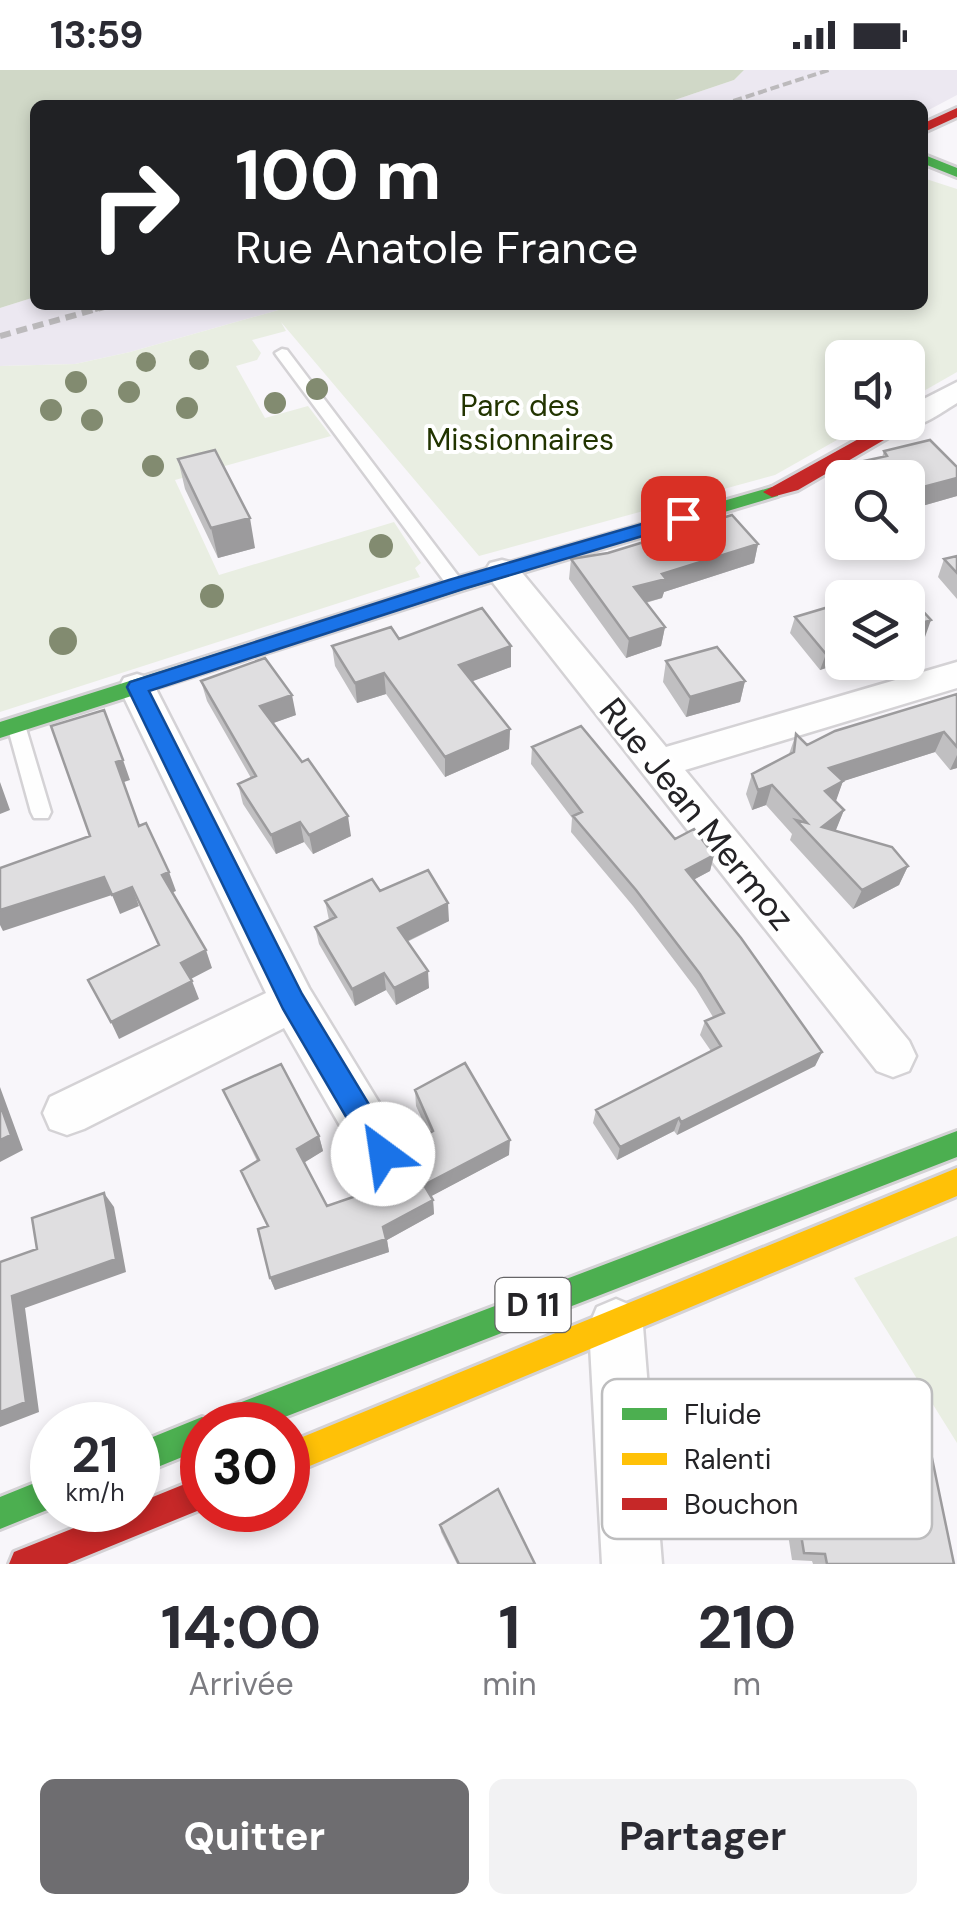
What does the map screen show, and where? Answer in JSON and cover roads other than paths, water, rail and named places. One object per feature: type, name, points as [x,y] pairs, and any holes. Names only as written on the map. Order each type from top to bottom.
[{"type":"street","points":[[928,126],[957,112]]},
{"type":"street","points":[[928,161],[957,173]]},
{"type":"street","points":[[925,409],[957,390]]},
{"type":"street","points":[[8,727],[456,584],[792,486],[872,440]]},
{"type":"street","name":"Rue Jean Mermoz","points":[[502,571],[892,1056]]},
{"type":"street","points":[[656,764],[957,675]]},
{"type":"street","points":[[137,687],[292,1002],[383,1154]]},
{"type":"street","points":[[67,1113],[292,1002]]},
{"type":"street","name":"D 11","points":[[283,1402],[957,1144]]},
{"type":"street","name":"D 11","points":[[310,1450],[957,1182]]},
{"type":"street","points":[[616,1326],[620,1379]]},
{"type":"street","points":[[0,1513],[30,1501]]},
{"type":"street","points":[[26,1564],[180,1502]]},
{"type":"lane","points":[[282,354],[456,584]]},
{"type":"lane","points":[[8,727],[42,812]]},
{"type":"railway","points":[[736,100],[829,70]]},
{"type":"railway","points":[[0,336],[93,310]]},
{"type":"park label","name":"Parc des Missionnaires","points":[[520,422]]}]
